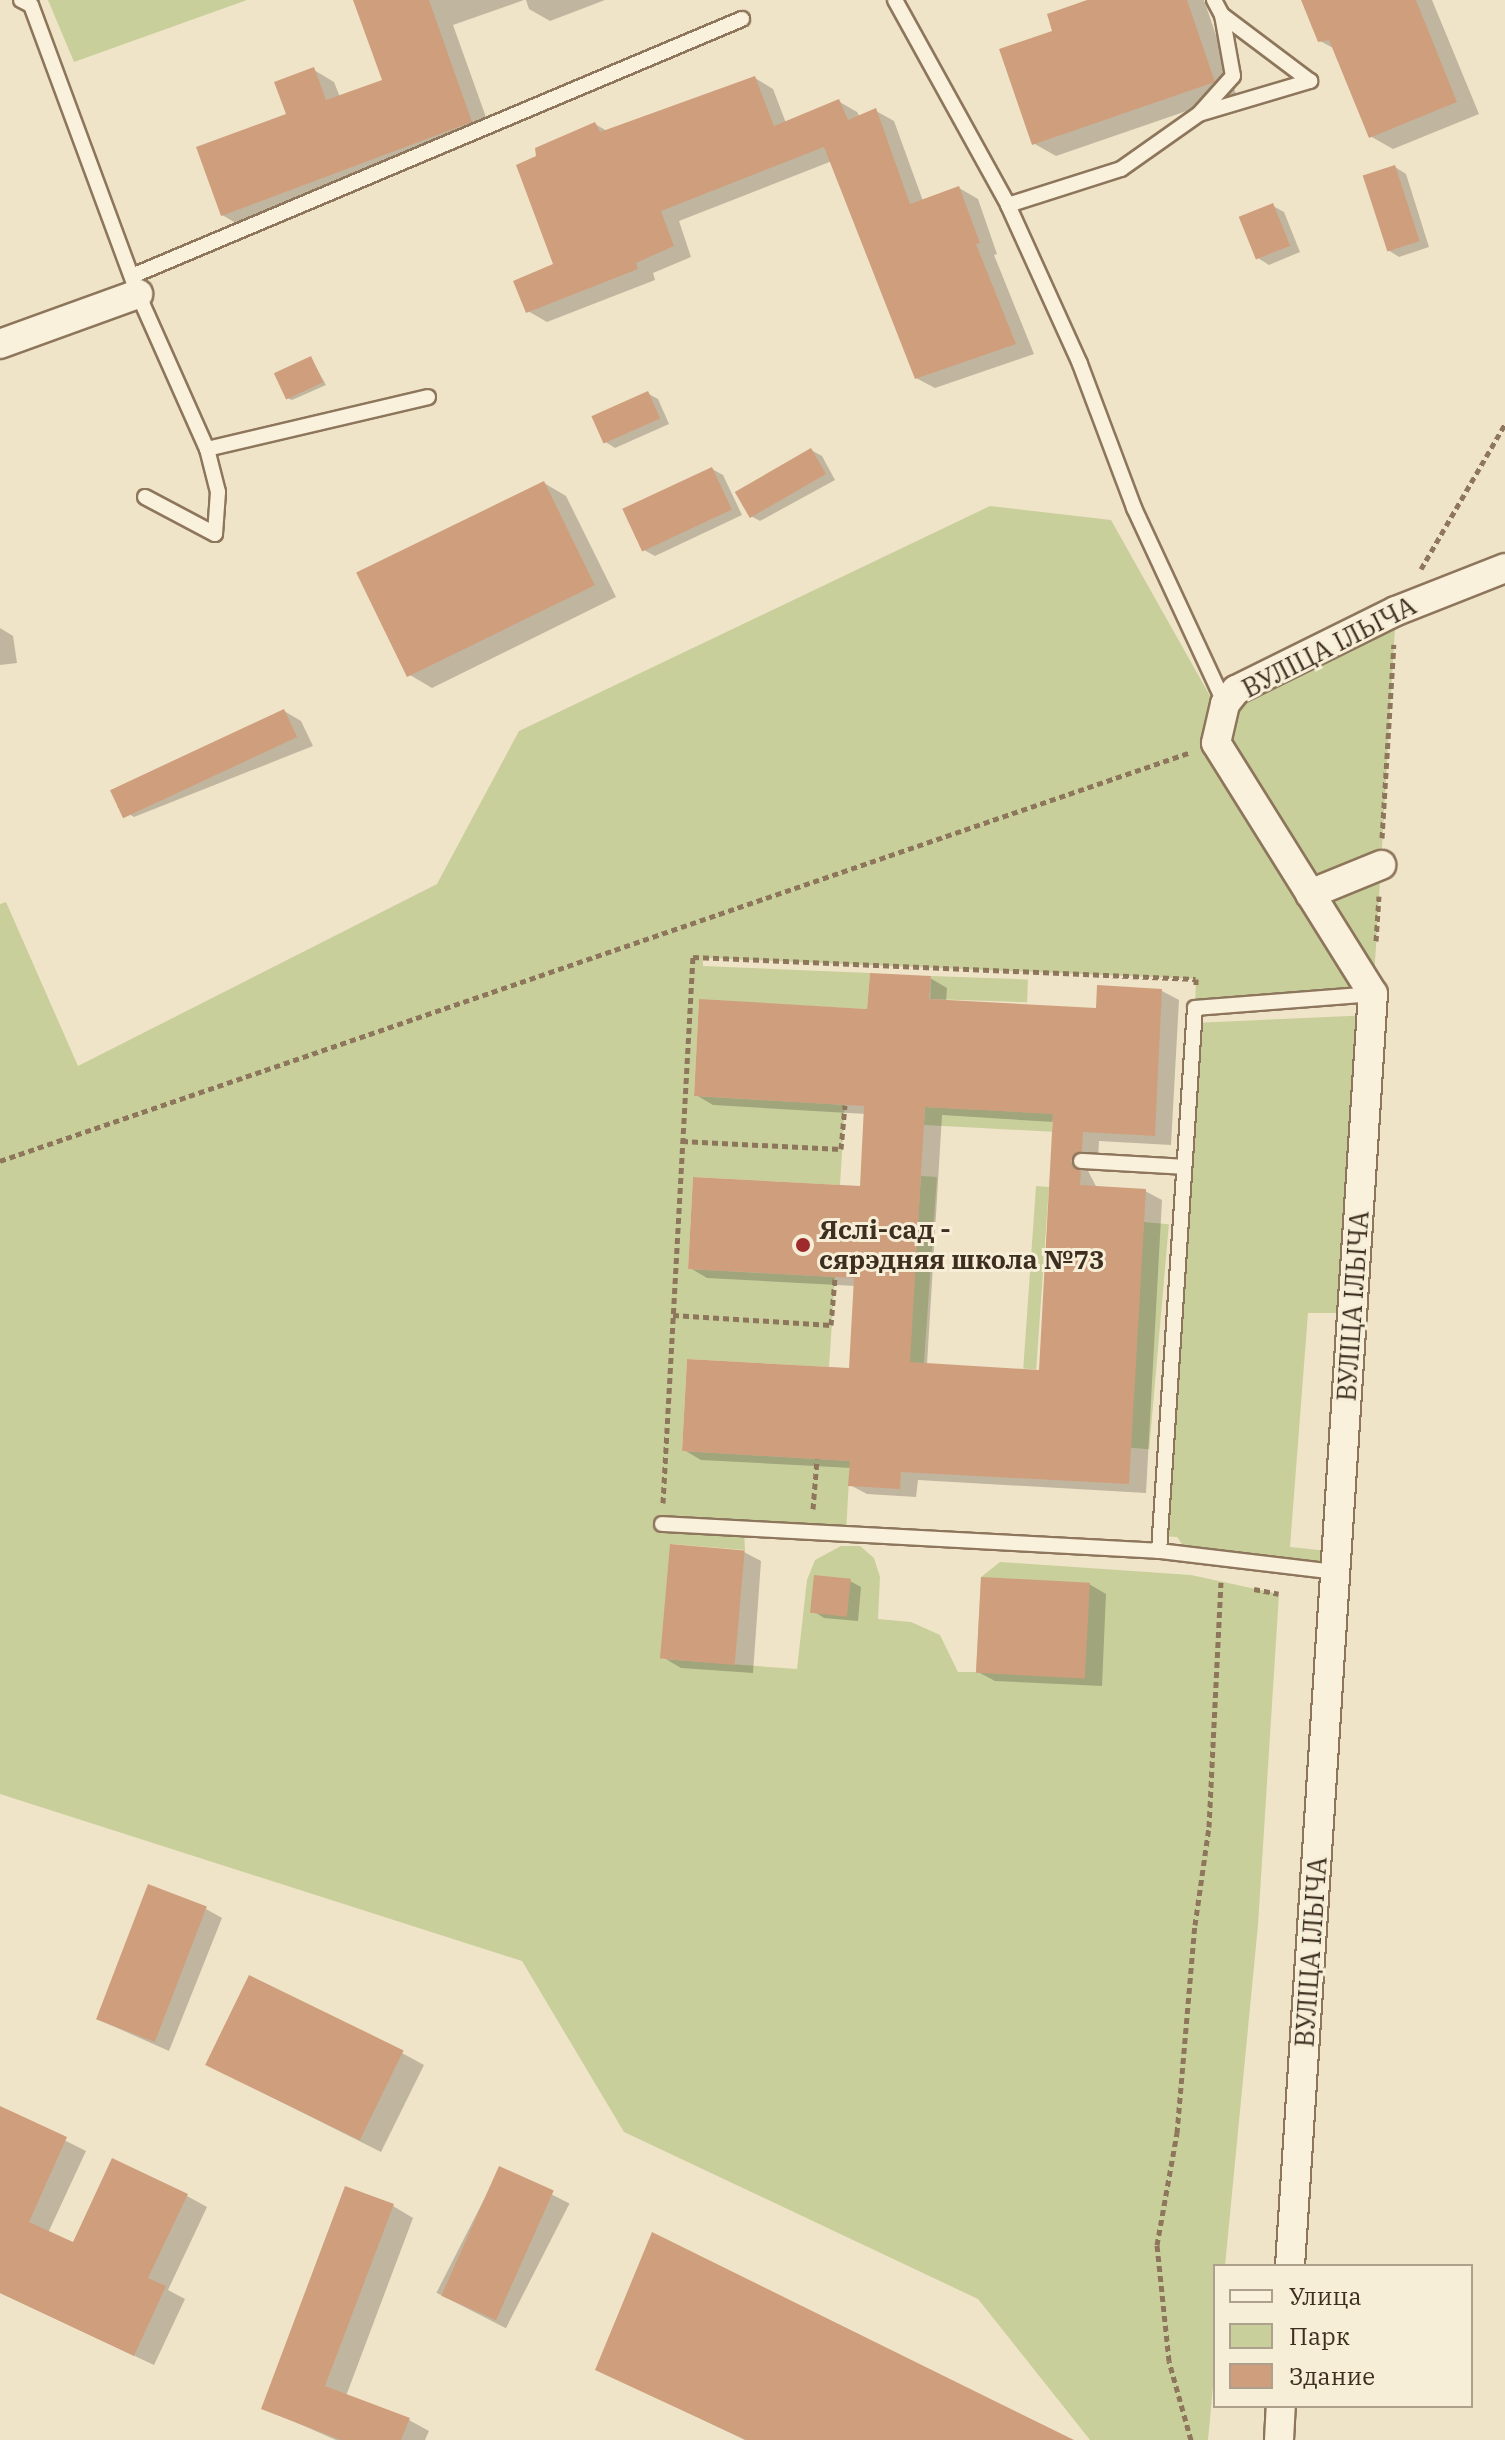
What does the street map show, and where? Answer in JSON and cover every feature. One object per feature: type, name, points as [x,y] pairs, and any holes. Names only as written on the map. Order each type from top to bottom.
[{"type":"street","points":[[0,344],[135,285]]},
{"type":"street","name":"ВУЛІЦА ІЛЬІЧА","points":[[1216,743],[1225,704],[1236,690],[1396,611],[1505,568]]},
{"type":"street","points":[[1216,743],[1373,994]]},
{"type":"street","points":[[1310,894],[1381,865]]},
{"type":"street","name":"ВУЛІЦА ІЛЬІЧА","points":[[1290,2264],[1373,994]]},
{"type":"street","points":[[1279,2440],[1281,2408]]},
{"type":"lane","points":[[21,0],[31,5],[135,285],[207,449],[218,492],[215,534],[145,497]]},
{"type":"lane","points":[[895,0],[1008,205],[1080,364],[1134,508],[1225,704]]},
{"type":"lane","points":[[1008,205],[1121,169],[1199,114],[1233,76],[1222,15],[1214,0]]},
{"type":"lane","points":[[1199,114],[1310,81],[1222,15]]},
{"type":"lane","points":[[135,285],[742,19]]},
{"type":"lane","points":[[207,449],[428,397]]},
{"type":"lane","points":[[1159,1551],[1195,1008],[1373,994]]},
{"type":"lane","points":[[1081,1161],[1184,1167]]},
{"type":"lane","points":[[662,1524],[1159,1551],[1336,1572]]},
{"type":"path","points":[[1373,994],[1396,611],[1505,424]]},
{"type":"path","points":[[0,1161],[1216,743]]},
{"type":"path","points":[[662,1524],[693,957],[1196,979],[1195,1008]]},
{"type":"path","points":[[682,1141],[841,1149],[845,1105]]},
{"type":"path","points":[[673,1315],[831,1325],[835,1277]]},
{"type":"path","points":[[812,1532],[817,1459]]},
{"type":"path","points":[[1191,2440],[1169,2361],[1157,2245],[1177,2133],[1191,1955],[1209,1827],[1221,1582]]},
{"type":"green space","points":[[48,0],[247,0],[74,62]]},
{"type":"green space","points":[[990,506],[1111,520],[1214,703],[1300,899],[1356,996],[1195,1008],[1196,979],[703,958],[703,966],[870,973],[867,1009],[699,1000],[694,1096],[845,1105],[840,1185],[693,1177],[688,1269],[835,1277],[829,1367],[687,1359],[682,1451],[850,1461],[846,1534],[744,1530],[745,1550],[671,1544],[662,1659],[797,1669],[807,1580],[815,1560],[841,1546],[860,1546],[874,1558],[880,1577],[878,1619],[911,1622],[940,1635],[958,1672],[976,1672],[981,1577],[1000,1562],[1191,1575],[1279,1594],[1258,1925],[1225,2264],[1213,2264],[1213,2386],[1208,2440],[1090,2440],[978,2299],[624,2132],[522,1961],[0,1794],[0,904],[6,902],[78,1066],[437,884],[519,731]]},
{"type":"green space","points":[[1396,611],[1382,848],[1302,881],[1216,743],[1225,704]]},
{"type":"green space","points":[[1381,865],[1373,994],[1326,903]]},
{"type":"green space","points":[[931,976],[1028,979],[1027,1002],[930,999]]},
{"type":"green space","points":[[1371,1015],[1353,1313],[1308,1313],[1290,1547],[1338,1552],[1336,1572],[1190,1555],[1177,1537],[1160,1536],[1193,1023]]},
{"type":"green space","points":[[925,1107],[1053,1114],[1052,1132],[924,1125]]},
{"type":"green space","points":[[921,1176],[937,1177],[924,1364],[908,1363]]},
{"type":"green space","points":[[1036,1186],[1049,1187],[1036,1369],[1023,1369]]},
{"type":"green space","points":[[1144,1222],[1169,1224],[1149,1449],[1124,1447]]},
{"type":"building","points":[[353,0],[429,0],[472,122],[221,216],[196,147],[286,114],[274,82],[314,67],[326,100],[382,80]]},
{"type":"building","points":[[1087,0],[1187,0],[1215,82],[1032,145],[999,49],[1052,31],[1047,14]]},
{"type":"building","points":[[1301,0],[1416,0],[1457,102],[1369,138],[1329,40],[1318,42]]},
{"type":"building","points":[[755,76],[774,126],[839,99],[848,120],[876,108],[910,204],[959,186],[980,243],[976,244],[1016,344],[915,379],[824,147],[661,211],[674,246],[636,263],[638,269],[526,313],[513,281],[553,264],[516,165],[536,156],[535,148],[595,122],[600,132]]},
{"type":"building","points":[[1395,165],[1420,241],[1387,252],[1363,176]]},
{"type":"building","points":[[1273,203],[1290,246],[1256,260],[1239,217]]},
{"type":"building","points":[[311,356],[323,382],[286,400],[274,373]]},
{"type":"building","points":[[648,391],[660,418],[604,444],[591,416]]},
{"type":"building","points":[[811,448],[826,474],[750,518],[735,492]]},
{"type":"building","points":[[712,467],[732,510],[642,551],[622,509]]},
{"type":"building","points":[[544,481],[595,585],[407,677],[356,573]]},
{"type":"building","points":[[284,709],[297,737],[123,818],[110,790]]},
{"type":"building","name":"Яслі-сад - сярэдняя школа №73","points":[[870,973],[931,976],[929,999],[1096,1008],[1097,985],[1162,989],[1155,1136],[1083,1132],[1082,1151],[1071,1160],[1072,1166],[1081,1171],[1080,1185],[1146,1189],[1129,1484],[901,1472],[900,1489],[848,1486],[850,1461],[682,1451],[687,1359],[849,1368],[854,1278],[688,1269],[693,1177],[860,1186],[864,1106],[694,1096],[699,999],[867,1009]],"holes":[[[925,1107],[1053,1114],[1039,1370],[910,1362]]]},
{"type":"building","points":[[670,1544],[745,1551],[735,1665],[660,1659]]},
{"type":"building","points":[[814,1575],[851,1579],[847,1617],[810,1613]]},
{"type":"building","points":[[981,1577],[1090,1583],[1085,1679],[976,1673]]},
{"type":"building","points":[[148,1884],[207,1907],[155,2042],[96,2019]]},
{"type":"building","points":[[249,1975],[404,2050],[360,2140],[205,2065]]},
{"type":"building","points":[[0,2106],[67,2137],[29,2222],[73,2242],[112,2158],[188,2194],[148,2278],[166,2286],[134,2356],[0,2293]]},
{"type":"building","points":[[499,2166],[554,2190],[496,2320],[441,2296]]},
{"type":"building","points":[[345,2186],[394,2204],[325,2386],[410,2418],[401,2440],[341,2440],[261,2409]]},
{"type":"building","points":[[652,2232],[1074,2440],[746,2440],[595,2370]]},
{"type":"place","name":"Яслі-сад - сярэдняя школа №73","points":[[803,1245]]}]
